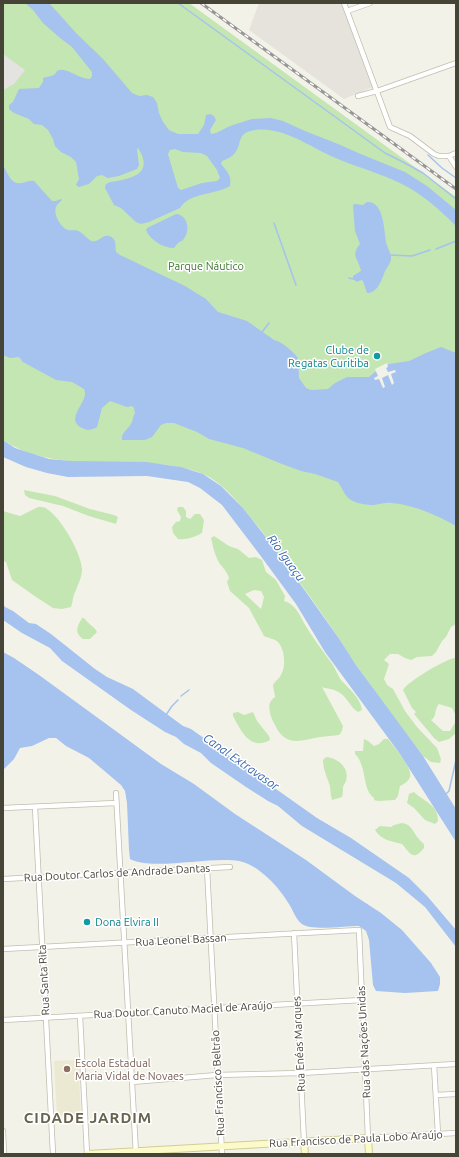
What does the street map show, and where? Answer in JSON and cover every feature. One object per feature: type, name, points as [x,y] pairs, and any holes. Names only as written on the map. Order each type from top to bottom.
[{"type":"street","points":[[344,3],[390,127],[410,136],[439,156],[449,156],[456,153]]},
{"type":"street","points":[[347,11],[370,3]]},
{"type":"street","points":[[358,96],[377,91],[456,63]]},
{"type":"street","points":[[449,156],[456,167]]},
{"type":"street","points":[[116,793],[136,1153]]},
{"type":"street","points":[[3,808],[116,803]]},
{"type":"street","name":"Rua Santa Rita","points":[[34,807],[53,1154]]},
{"type":"street","name":"Rua Doutor Carlos de Andrade Dantas","points":[[3,879],[230,867]]},
{"type":"street","name":"Rua Francisco Beltrão","points":[[207,868],[222,1154]]},
{"type":"street","name":"Rua Leonel Bassan","points":[[3,949],[359,930]]},
{"type":"street","name":"Rua das Nações Unidas","points":[[359,930],[369,1154]]},
{"type":"street","name":"Rua Enéas Marques","points":[[294,933],[305,1154]]},
{"type":"street","name":"Rua Doutor Canuto Maciel de Araújo","points":[[3,1020],[362,1000]]},
{"type":"street","points":[[80,1016],[87,1154]]},
{"type":"street","points":[[132,1082],[217,1074],[301,1072],[456,1064]]},
{"type":"street","points":[[434,1065],[438,1134]]},
{"type":"street","points":[[436,1095],[456,1094]]},
{"type":"street","points":[[3,1131],[4,1154]]},
{"type":"street","name":"Rua Francisco de Paula Lobo Araújo","points":[[87,1154],[136,1153],[221,1146],[456,1133]]},
{"type":"shaded area","points":[[259,3],[342,3],[373,87],[344,99],[249,30]]},
{"type":"shaded area","points":[[3,54],[25,70],[14,84],[3,90]]},
{"type":"shaded area","points":[[78,1060],[81,1115],[57,1117],[54,1061]]},
{"type":"green space","name":"Parque Náutico","points":[[3,3],[189,3],[456,197],[456,624],[451,627],[446,637],[432,656],[417,657],[411,660],[398,654],[390,654],[384,660],[389,664],[384,679],[387,685],[393,689],[405,711],[417,727],[437,748],[441,759],[440,763],[431,762],[423,756],[261,530],[235,499],[220,484],[203,474],[181,467],[147,463],[83,462],[62,460],[41,456],[22,450],[3,440]]},
{"type":"green space","points":[[24,490],[55,496],[90,509],[114,515],[118,517],[116,524],[63,506],[29,498],[25,495]]},
{"type":"green space","points":[[38,507],[46,508],[64,527],[81,562],[81,575],[71,607],[62,609],[53,608],[36,597],[12,580],[6,562],[3,561],[3,511],[20,516]]},
{"type":"green space","points":[[178,507],[183,507],[186,511],[186,517],[190,519],[195,514],[200,514],[204,520],[202,533],[190,538],[178,539],[173,533],[172,527],[176,522],[180,521],[181,517],[177,510]]},
{"type":"green space","points":[[214,536],[229,546],[238,549],[249,558],[256,557],[262,560],[266,572],[276,580],[285,596],[284,601],[291,604],[296,610],[341,680],[357,697],[362,710],[358,712],[340,693],[322,687],[343,726],[339,735],[294,741],[283,737],[279,732],[271,716],[269,706],[270,702],[275,697],[273,685],[280,676],[284,667],[282,649],[277,641],[264,636],[249,608],[230,591],[227,582],[229,578],[217,558],[211,538]],"holes":[[[254,590],[261,591],[264,597],[261,609],[245,594]]]},
{"type":"green space","points":[[82,618],[84,618],[97,632],[90,639],[83,639],[77,632]]},
{"type":"green space","points":[[456,658],[456,716],[452,708],[439,704],[436,708],[433,719],[431,720],[443,731],[450,731],[456,721],[456,733],[449,739],[439,742],[414,714],[416,712],[412,708],[403,690],[406,686],[426,672]]},
{"type":"green space","points":[[238,712],[244,715],[253,712],[257,721],[269,736],[270,740],[263,743],[257,743],[247,738],[239,728],[233,716],[233,713]]},
{"type":"green space","points":[[364,739],[374,746],[379,744],[384,739],[388,739],[409,768],[410,777],[407,782],[400,786],[398,796],[395,800],[378,801],[374,800],[370,794],[361,764],[355,754],[355,751],[363,751]]},
{"type":"green space","points":[[326,757],[335,759],[342,764],[345,768],[347,776],[343,787],[342,797],[332,800],[330,785],[325,772],[323,760]]},
{"type":"green space","points":[[414,792],[430,804],[436,811],[438,821],[435,824],[425,820],[407,803],[409,794]]},
{"type":"green space","points":[[402,823],[408,825],[424,844],[424,848],[417,855],[412,855],[402,844],[383,838],[375,830],[380,826],[391,827]]},
{"type":"water","points":[[25,3],[49,3],[77,34],[103,59],[132,93],[139,96],[147,95],[153,97],[157,103],[163,122],[169,130],[178,134],[198,134],[204,125],[206,115],[210,114],[214,116],[216,120],[210,130],[211,134],[252,119],[271,118],[283,121],[405,172],[427,186],[456,210],[456,226],[432,204],[407,186],[388,177],[328,155],[288,135],[277,131],[266,130],[255,130],[245,133],[241,138],[235,153],[231,157],[222,161],[221,164],[230,176],[230,186],[190,199],[180,208],[149,222],[141,224],[136,222],[121,208],[114,205],[105,188],[106,184],[110,182],[133,177],[138,174],[144,164],[143,157],[138,148],[139,165],[137,169],[119,176],[108,178],[102,175],[97,176],[89,184],[79,187],[76,185],[79,179],[76,162],[55,146],[48,130],[42,125],[34,124],[29,119],[14,113],[9,109],[9,105],[13,102],[19,89],[39,88],[43,82],[43,78],[54,75],[58,71],[63,70],[86,79],[90,79],[92,76],[92,72],[72,47],[43,23],[33,10]],"holes":[[[175,149],[183,152],[201,153],[207,156],[217,170],[220,178],[217,181],[202,183],[181,190],[178,188],[168,154],[170,150]]]},
{"type":"water","points":[[3,165],[12,180],[15,182],[21,183],[34,181],[52,201],[62,200],[56,206],[55,210],[58,220],[65,229],[76,230],[92,241],[96,241],[105,236],[112,237],[115,242],[116,252],[120,255],[185,286],[206,299],[218,312],[247,321],[274,340],[284,345],[298,358],[299,378],[306,388],[311,390],[328,389],[335,383],[347,377],[369,377],[389,364],[409,361],[441,347],[456,353],[456,526],[433,514],[409,506],[390,503],[369,505],[355,502],[348,498],[338,482],[301,471],[243,448],[209,439],[197,432],[174,423],[166,423],[161,425],[152,437],[145,440],[122,440],[122,437],[131,424],[135,413],[132,406],[127,407],[110,401],[102,408],[97,427],[88,430],[77,425],[75,417],[84,399],[84,389],[72,382],[56,380],[23,362],[19,357],[10,358],[3,355]]},
{"type":"water","points":[[367,202],[373,203],[380,211],[391,260],[377,288],[374,291],[367,293],[363,281],[361,280],[357,282],[353,279],[353,276],[361,271],[355,255],[360,244],[355,231],[353,206],[354,204],[363,205]]},
{"type":"water","points":[[176,214],[180,215],[186,220],[187,232],[183,240],[174,248],[166,247],[157,243],[148,234],[146,230],[147,228]]},
{"type":"water","name":"Rio Iguaçu","points":[[3,440],[15,448],[49,459],[71,461],[146,462],[181,467],[203,474],[221,486],[243,508],[276,550],[356,665],[423,756],[456,809],[456,842],[400,754],[325,652],[296,604],[222,505],[200,488],[188,482],[147,476],[68,477],[26,467],[3,457]]},
{"type":"water","points":[[3,604],[5,607],[29,623],[36,624],[51,634],[95,669],[107,677],[133,689],[183,726],[191,729],[317,818],[351,838],[409,878],[428,897],[456,930],[456,947],[425,907],[396,883],[302,826],[278,806],[246,787],[211,763],[201,753],[184,744],[176,737],[165,732],[131,710],[62,661],[50,648],[22,633],[3,620]]},
{"type":"water","points":[[3,652],[39,675],[161,764],[194,784],[235,814],[306,860],[381,913],[402,930],[431,963],[440,977],[438,991],[405,993],[376,991],[373,985],[369,940],[366,931],[359,926],[321,928],[302,924],[296,917],[285,897],[274,884],[261,872],[246,863],[239,861],[213,860],[152,864],[130,859],[125,791],[121,785],[89,758],[66,746],[56,738],[49,738],[32,746],[20,748],[14,759],[3,770]]},
{"type":"pier","points":[[387,363],[388,367],[386,368],[388,372],[395,370],[396,372],[391,374],[394,383],[392,385],[388,375],[382,378],[385,387],[383,388],[379,379],[375,380],[374,378],[378,376],[375,369]]},
{"type":"waterway","points":[[178,3],[385,153],[423,173],[456,199]]},
{"type":"waterway","points":[[428,155],[456,178]]},
{"type":"waterway","points":[[274,223],[296,285]]},
{"type":"waterway","points":[[436,249],[456,241]]},
{"type":"waterway","points":[[390,255],[412,256],[430,250]]},
{"type":"waterway","points":[[349,278],[353,279]]},
{"type":"waterway","points":[[262,332],[269,323]]},
{"type":"waterway","points":[[181,696],[189,690]]},
{"type":"waterway","points":[[166,715],[178,700]]},
{"type":"waterway","points":[[446,794],[449,791],[456,760]]},
{"type":"railway","points":[[201,3],[456,189]]},
{"type":"place","name":"Clube de Regatas Curitiba","points":[[377,356]]},
{"type":"place","name":"Dona Elvira II","points":[[87,922]]},
{"type":"place","name":"Escola Estadual Maria Vidal de Novaes","points":[[67,1069]]},
{"type":"district","name":"CIDADE JARDIM","points":[[88,1118]]},
{"type":"water label","name":"Canal Extravasor","points":[[241,762]]}]
